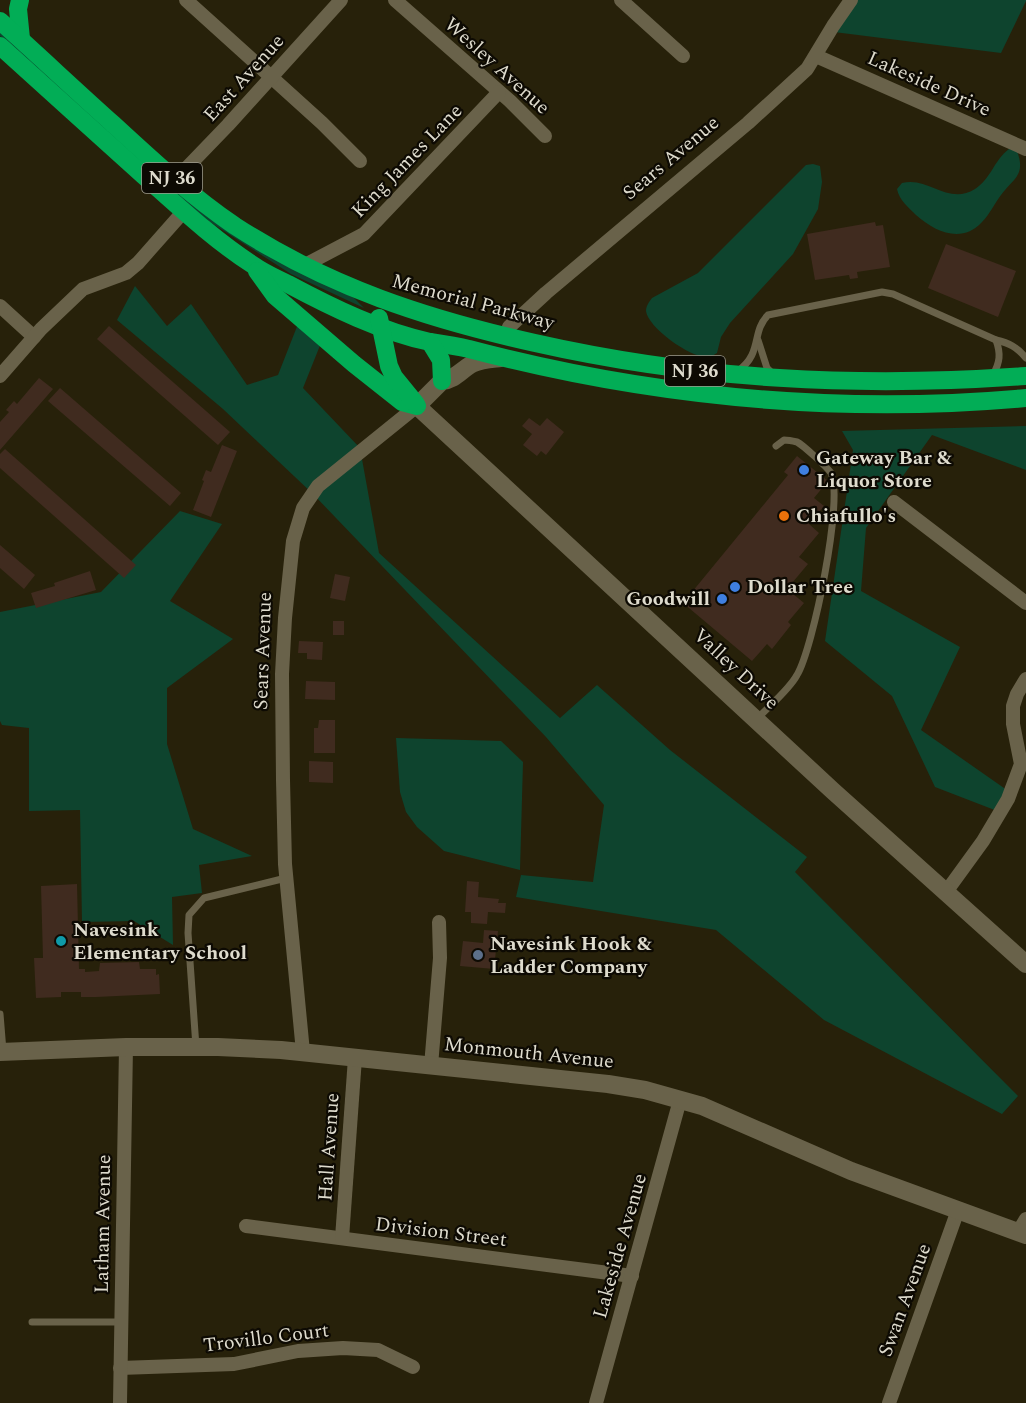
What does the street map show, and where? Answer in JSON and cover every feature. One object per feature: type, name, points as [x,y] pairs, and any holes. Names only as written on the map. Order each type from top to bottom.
[{"type":"highway","points":[[20,0],[18,9],[21,39]]},
{"type":"highway","name":"Memorial Parkway","points":[[0,21],[175,180],[236,226],[305,265],[372,297],[456,325],[611,360],[731,375],[779,379],[896,382],[1026,376]]},
{"type":"highway","name":"NJ 36","points":[[0,46],[184,211],[253,266],[327,304],[382,326],[430,342],[445,343],[501,358],[653,388],[831,404],[902,405],[1026,398]]},
{"type":"highway","points":[[253,266],[275,296],[354,364],[402,402],[417,406]]},
{"type":"highway","points":[[372,297],[382,326],[389,366],[394,377],[417,406]]},
{"type":"highway","points":[[430,342],[441,360],[442,381]]},
{"type":"street","points":[[186,0],[322,123],[360,161]]},
{"type":"street","name":"East Avenue","points":[[175,180],[341,0]]},
{"type":"street","name":"Wesley Avenue","points":[[395,0],[510,101],[545,136]]},
{"type":"street","points":[[621,0],[683,56]]},
{"type":"street","name":"Sears Avenue","points":[[507,337],[509,327],[516,320],[748,123],[807,69],[851,0]]},
{"type":"street","name":"Lakeside Drive","points":[[816,56],[1026,149]]},
{"type":"street","name":"King James Lane","points":[[305,265],[347,244],[370,229],[499,92]]},
{"type":"street","points":[[0,376],[34,337],[83,289],[126,273],[138,263],[184,211]]},
{"type":"street","points":[[0,306],[34,337]]},
{"type":"street","name":"Sears Avenue","points":[[303,1052],[286,878],[283,773],[282,674],[293,541],[303,508],[318,486],[417,406],[442,381],[451,380],[471,364],[501,358]]},
{"type":"street","name":"Valley Drive","points":[[417,406],[833,791],[1026,964]]},
{"type":"street","points":[[894,502],[1026,603]]},
{"type":"street","points":[[946,892],[1000,815],[1023,766],[1013,724],[1013,706],[1026,679]]},
{"type":"street","points":[[431,1066],[441,958],[440,922]]},
{"type":"street","name":"Latham Avenue","points":[[120,1403],[126,1047]]},
{"type":"street","name":"Monmouth Avenue","points":[[1,1051],[218,1047],[303,1052],[608,1084],[645,1090],[730,1118],[851,1171],[958,1210],[1023,1229]]},
{"type":"street","name":"Hall Avenue","points":[[342,1238],[355,1058]]},
{"type":"street","name":"Lakeside Avenue","points":[[596,1403],[680,1100]]},
{"type":"street","name":"Swan Avenue","points":[[888,1403],[958,1210]]},
{"type":"street","name":"Division Street","points":[[246,1226],[632,1276]]},
{"type":"street","name":"Trovillo Court","points":[[120,1368],[234,1364],[298,1351],[343,1348],[378,1350],[413,1366]]},
{"type":"lane","points":[[731,375],[753,356],[761,323],[768,315],[882,292],[893,294],[996,340],[1008,343],[1019,349],[1026,358]]},
{"type":"lane","points":[[758,340],[767,368],[779,379]]},
{"type":"lane","points":[[991,378],[1000,357],[996,340]]},
{"type":"lane","points":[[757,719],[797,676],[803,663],[818,613],[833,516],[834,493],[831,474],[799,443],[784,440],[777,446]]},
{"type":"lane","points":[[196,1047],[188,933],[189,915],[204,898],[286,878]]},
{"type":"lane","points":[[0,1014],[1,1051]]},
{"type":"lane","points":[[32,1322],[121,1322]]},
{"type":"green space","points":[[852,0],[1026,1],[1001,53],[834,32]]},
{"type":"green space","points":[[0,30],[306,274],[354,298],[364,308],[291,274],[210,222],[167,188],[0,36]]},
{"type":"green space","points":[[1009,149],[1017,151],[1020,166],[1017,176],[985,219],[966,233],[949,233],[923,221],[910,210],[898,193],[897,189],[902,183],[912,182],[947,193],[965,193],[980,185]]},
{"type":"green space","points":[[806,165],[820,166],[822,182],[818,209],[793,254],[730,323],[721,337],[717,353],[708,357],[692,353],[662,334],[654,326],[646,311],[652,298],[698,273]]},
{"type":"green space","points":[[135,286],[167,326],[191,304],[247,385],[278,375],[298,324],[321,343],[303,388],[360,448],[379,553],[560,718],[597,685],[670,750],[807,857],[795,872],[1018,1096],[1002,1114],[824,1020],[716,930],[516,897],[521,875],[593,882],[604,805],[546,737],[313,494],[223,409],[117,320]]},
{"type":"green space","points":[[1026,426],[1026,470],[932,435],[866,528],[861,591],[960,647],[921,730],[1014,795],[1005,814],[935,787],[892,696],[825,641],[853,450],[842,431]]},
{"type":"green space","points":[[180,511],[222,524],[170,601],[233,639],[167,688],[167,744],[193,829],[252,856],[199,865],[202,893],[172,897],[173,945],[134,921],[82,922],[80,810],[29,811],[29,728],[2,725],[0,721],[0,612],[101,592]]},
{"type":"green space","points":[[396,738],[501,741],[523,762],[520,870],[444,851],[417,827],[406,812],[400,792]]},
{"type":"building","points":[[875,222],[876,226],[883,225],[890,267],[857,272],[858,278],[850,279],[849,275],[815,280],[807,234]]},
{"type":"building","points":[[946,244],[1016,271],[998,317],[928,288]]},
{"type":"building","points":[[109,326],[230,432],[218,445],[97,339]]},
{"type":"building","points":[[39,378],[53,389],[0,450],[0,422],[9,412],[6,410],[14,401],[17,404]]},
{"type":"building","points":[[60,388],[181,493],[170,506],[48,401]]},
{"type":"building","points":[[529,418],[540,426],[547,418],[564,432],[546,455],[541,451],[537,456],[523,445],[532,434],[522,426]]},
{"type":"building","points":[[222,445],[237,451],[211,517],[193,510],[206,470],[211,472]]},
{"type":"building","points":[[5,449],[136,565],[124,578],[0,468],[0,454]]},
{"type":"building","points":[[797,456],[828,481],[814,498],[824,506],[809,524],[819,533],[799,557],[808,564],[787,589],[804,603],[788,622],[791,625],[772,649],[767,644],[752,661],[683,603],[788,475],[784,472]]},
{"type":"building","points":[[0,545],[35,575],[24,589],[0,568]]},
{"type":"building","points":[[90,571],[96,590],[36,608],[31,593],[55,586],[54,583]]},
{"type":"building","points":[[335,574],[350,577],[345,601],[330,598]]},
{"type":"building","points":[[333,621],[344,621],[344,635],[333,635]]},
{"type":"building","points":[[299,641],[323,642],[322,660],[307,659],[307,653],[298,653]]},
{"type":"building","points":[[306,681],[335,682],[335,700],[305,699]]},
{"type":"building","points":[[319,720],[335,720],[335,753],[314,753],[314,728],[318,728]]},
{"type":"building","points":[[309,761],[333,762],[333,783],[309,782]]},
{"type":"building","points":[[467,881],[479,882],[478,897],[499,899],[498,903],[506,903],[505,913],[488,912],[487,924],[471,923],[471,912],[465,912]]},
{"type":"building","name":"Navesink Elementary School","points":[[77,884],[79,969],[85,969],[85,972],[99,971],[100,963],[139,962],[140,969],[156,969],[156,975],[159,974],[160,994],[81,997],[81,992],[61,992],[61,997],[36,998],[34,958],[43,958],[41,886]]},
{"type":"building","points":[[484,930],[498,931],[494,969],[460,966],[463,941],[483,943]]},
{"type":"place","name":"Gateway Bar & Liquor Store","points":[[804,470]]},
{"type":"place","name":"Chiafullo's","points":[[784,516]]},
{"type":"place","name":"Dollar Tree","points":[[735,587]]},
{"type":"place","name":"Goodwill","points":[[722,599]]},
{"type":"place","name":"Navesink Elementary School","points":[[61,941]]},
{"type":"place","name":"Navesink Hook & Ladder Company","points":[[478,955]]}]
